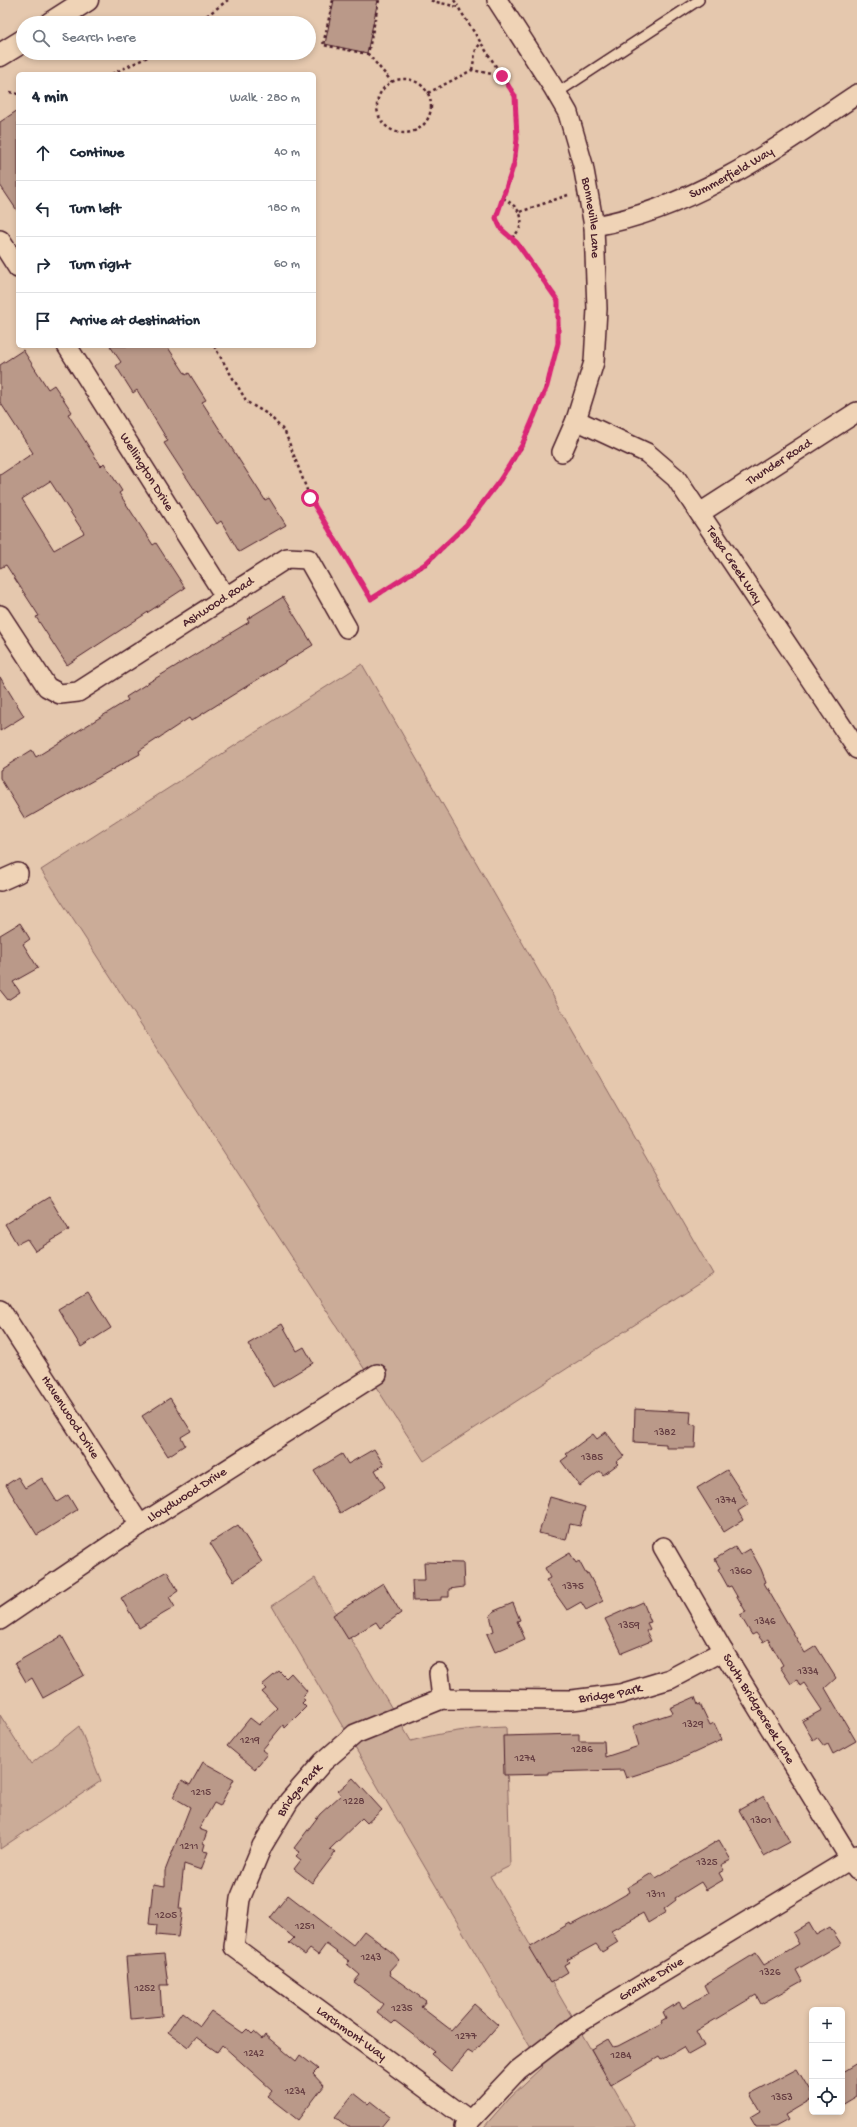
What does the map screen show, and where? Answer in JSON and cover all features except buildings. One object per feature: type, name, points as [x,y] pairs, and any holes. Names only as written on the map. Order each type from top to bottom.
[{"type":"main road","points":[[62,16],[87,0]]},
{"type":"main road","points":[[0,55],[16,45]]},
{"type":"street","name":"Bonneville Lane","points":[[497,0],[557,93],[568,113],[583,165],[594,226],[597,309],[594,362],[576,420],[562,452]]},
{"type":"street","name":"Summerfield Way","points":[[594,226],[618,222],[657,210],[704,190],[804,130],[857,94]]},
{"type":"street","points":[[0,240],[16,265]]},
{"type":"street","name":"Wellington Drive","points":[[68,348],[226,598]]},
{"type":"street","name":"Thunder Road","points":[[700,513],[857,412]]},
{"type":"street","name":"Tessa Creek Way","points":[[576,420],[647,453],[676,478],[850,722],[857,749]]},
{"type":"street","name":"Ashwood Road","points":[[0,616],[47,687],[60,694],[78,692],[287,558],[308,559],[347,628]]},
{"type":"street","points":[[0,881],[18,873]]},
{"type":"street","name":"Havenwood Drive","points":[[0,1309],[140,1525]]},
{"type":"street","name":"Lloydwood Drive","points":[[0,1620],[140,1525],[377,1374]]},
{"type":"street","name":"South Bridgecreek Lane","points":[[663,1547],[723,1651],[855,1861]]},
{"type":"street","name":"Bridge Park","points":[[234,1948],[240,1899],[262,1846],[289,1801],[323,1762],[355,1734],[442,1699],[572,1700],[620,1694],[670,1679],[723,1651]]},
{"type":"street","points":[[439,1673],[442,1699]]},
{"type":"street","name":"Granite Drive","points":[[466,2124],[518,2070],[579,2023],[855,1861]]},
{"type":"street","name":"Larchmont Way","points":[[234,1948],[466,2124]]},
{"type":"lane","points":[[557,93],[699,0]]},
{"type":"path","points":[[207,16],[228,0]]},
{"type":"path","points":[[333,0],[323,45],[368,54],[392,82]]},
{"type":"path","points":[[368,54],[380,0]]},
{"type":"path","points":[[428,0],[458,7]]},
{"type":"path","points":[[215,348],[247,402],[269,415],[285,432],[310,498],[371,599],[425,564],[466,525],[500,480],[522,445],[547,386],[558,343],[558,301],[512,238],[501,229],[496,218],[514,164],[517,139],[515,96],[454,0]]},
{"type":"path","points":[[472,70],[476,49],[481,43]]},
{"type":"path","points":[[116,72],[141,60]]},
{"type":"path","points":[[428,93],[472,70],[502,76]]},
{"type":"path","points":[[398,78],[412,80],[422,86],[428,93],[431,105],[426,121],[418,130],[408,133],[392,130],[383,124],[377,111],[378,96],[386,85],[398,78]]},
{"type":"path","points":[[10,92],[16,94]]},
{"type":"path","points":[[520,212],[568,195]]},
{"type":"path","points":[[503,198],[513,204],[520,212],[521,221],[518,232],[512,238]]},
{"type":"shaded area","points":[[362,664],[713,1274],[424,1461],[41,870]]},
{"type":"shaded area","points":[[315,1578],[411,1741],[458,1731],[506,1727],[510,1866],[490,1876],[636,2127],[484,2127],[510,2097],[542,2067],[272,1606]]},
{"type":"shaded area","points":[[0,1715],[31,1764],[79,1726],[101,1781],[0,1849]]},
{"type":"route","points":[[310,498],[371,599],[425,564],[466,525],[500,480],[522,445],[547,386],[558,343],[558,301],[517,243],[501,229],[496,218],[514,164],[517,139],[515,96],[502,76]]}]
